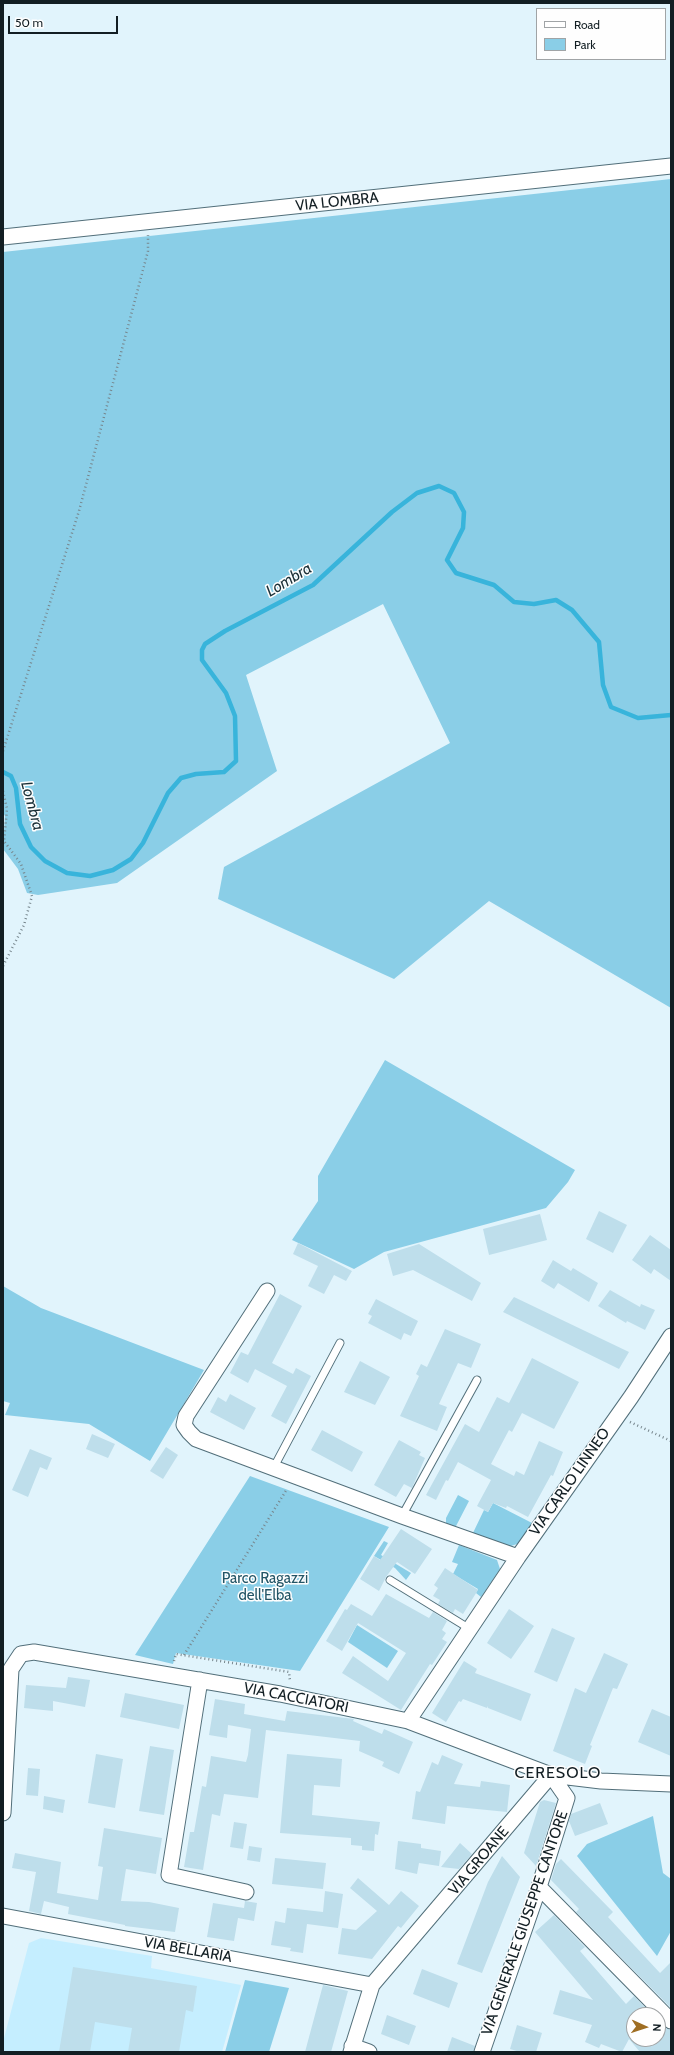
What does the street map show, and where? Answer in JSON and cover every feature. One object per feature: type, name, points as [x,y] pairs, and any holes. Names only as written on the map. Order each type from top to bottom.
[{"type":"street","name":"VIA LOMBRA","points":[[3,237],[149,223],[671,166]]},
{"type":"street","points":[[267,1291],[186,1416],[184,1425],[189,1432],[196,1439],[402,1516],[518,1557]]},
{"type":"street","name":"VIA CARLO LINNEO","points":[[408,1721],[518,1557],[671,1336]]},
{"type":"street","name":"VIA CACCIATORI","points":[[3,1813],[11,1669],[21,1654],[34,1652],[288,1696],[408,1721],[551,1775]]},
{"type":"street","points":[[200,1680],[169,1875],[246,1892]]},
{"type":"street","points":[[551,1775],[601,1781],[671,1784]]},
{"type":"street","name":"VIA GENERALE GIUSEPPE CANTORE","points":[[482,2052],[539,1887],[567,1798],[551,1775]]},
{"type":"street","name":"VIA GROANE","points":[[351,2049],[372,1985],[551,1775]]},
{"type":"street","points":[[539,1887],[671,2021]]},
{"type":"street","name":"VIA BELLARIA","points":[[3,1916],[372,1985]]},
{"type":"street","points":[[351,2049],[369,2052]]},
{"type":"lane","points":[[274,1467],[340,1343]]},
{"type":"lane","points":[[402,1516],[477,1380]]},
{"type":"lane","points":[[390,1580],[470,1629]]},
{"type":"path","points":[[3,751],[79,511],[148,251],[149,223]]},
{"type":"path","points":[[3,791],[7,809],[4,841],[21,864],[32,896],[24,925],[3,966]]},
{"type":"path","points":[[617,1416],[671,1441]]},
{"type":"path","points":[[288,1696],[290,1679],[288,1672],[184,1655],[294,1475]]},
{"type":"shaded area","points":[[41,1938],[152,1956],[151,1968],[241,1985],[222,2052],[3,2052],[3,2042],[29,1943]]},
{"type":"green space","points":[[671,179],[671,1008],[489,901],[394,979],[218,899],[224,867],[450,743],[383,604],[246,675],[277,771],[117,883],[38,895],[27,893],[18,869],[3,849],[5,816],[3,813],[3,252]]},
{"type":"green space","points":[[385,1060],[575,1170],[568,1182],[546,1208],[384,1252],[354,1269],[292,1240],[318,1201],[318,1176]]},
{"type":"green space","points":[[3,1286],[41,1308],[204,1370],[150,1461],[89,1424],[5,1415],[10,1403],[3,1401]]},
{"type":"green space","name":"Parco Ragazzi dell'Elba","points":[[250,1476],[389,1527],[300,1671],[176,1653],[173,1664],[135,1655]]},
{"type":"green space","points":[[458,1495],[469,1501],[455,1528],[446,1523],[446,1518]]},
{"type":"green space","points":[[493,1503],[532,1523],[520,1543],[505,1548],[472,1535],[484,1510],[488,1512]]},
{"type":"green space","points":[[384,1541],[388,1543],[381,1555],[411,1573],[406,1580],[395,1568],[374,1556]]},
{"type":"green space","points":[[459,1545],[497,1560],[500,1569],[481,1597],[476,1593],[478,1589],[453,1574],[458,1564],[452,1562]]},
{"type":"green space","points":[[357,1625],[398,1651],[387,1668],[348,1642]]},
{"type":"green space","points":[[653,1816],[663,1873],[671,1879],[671,1931],[657,1956],[577,1856],[587,1844]]},
{"type":"green space","points":[[245,1980],[289,1988],[269,2052],[225,2052]]},
{"type":"building","points":[[599,1211],[627,1225],[613,1253],[586,1239]]},
{"type":"building","points":[[540,1214],[547,1240],[489,1255],[483,1229]]},
{"type":"building","points":[[650,1235],[671,1250],[671,1281],[654,1269],[651,1274],[632,1260]]},
{"type":"building","points":[[298,1243],[352,1271],[346,1281],[334,1275],[324,1294],[308,1286],[318,1266],[293,1254]]},
{"type":"building","points":[[419,1244],[481,1283],[472,1301],[413,1270],[393,1276],[387,1254]]},
{"type":"building","points":[[553,1260],[571,1271],[573,1268],[598,1283],[589,1302],[558,1283],[554,1289],[541,1281]]},
{"type":"building","points":[[610,1290],[640,1307],[641,1304],[655,1310],[645,1330],[627,1321],[626,1323],[598,1306]]},
{"type":"building","points":[[280,1294],[302,1306],[272,1363],[293,1374],[296,1368],[311,1376],[286,1424],[271,1416],[287,1386],[255,1369],[248,1383],[230,1373],[241,1352],[248,1355]]},
{"type":"building","points":[[514,1297],[629,1352],[619,1369],[503,1312]]},
{"type":"building","points":[[376,1299],[418,1321],[411,1336],[404,1333],[401,1340],[368,1323],[372,1316],[368,1314]]},
{"type":"building","points":[[445,1329],[481,1344],[471,1368],[458,1363],[439,1404],[447,1407],[437,1431],[400,1416],[419,1376],[416,1374],[421,1364],[427,1367]]},
{"type":"building","points":[[532,1358],[579,1382],[554,1429],[522,1413],[512,1432],[509,1430],[491,1464],[514,1476],[516,1471],[524,1475],[539,1441],[563,1452],[553,1476],[551,1475],[528,1517],[507,1506],[506,1508],[493,1503],[488,1512],[477,1506],[491,1480],[458,1462],[448,1481],[446,1480],[436,1500],[426,1495],[465,1424],[479,1432],[497,1397],[509,1403]]},
{"type":"building","points":[[360,1361],[390,1377],[375,1405],[344,1392]]},
{"type":"building","points":[[230,1394],[256,1408],[244,1430],[210,1412],[218,1397],[226,1402]]},
{"type":"building","points":[[322,1430],[363,1452],[352,1472],[311,1450]]},
{"type":"building","points":[[92,1434],[115,1444],[108,1458],[86,1449]]},
{"type":"building","points":[[399,1440],[421,1452],[419,1455],[425,1458],[412,1488],[404,1484],[396,1497],[374,1485]]},
{"type":"building","points":[[166,1447],[178,1455],[163,1479],[150,1471]]},
{"type":"building","points":[[30,1449],[52,1458],[47,1470],[40,1467],[28,1497],[12,1490]]},
{"type":"building","points":[[401,1529],[432,1549],[415,1574],[397,1562],[386,1577],[379,1591],[360,1579],[374,1556],[380,1560]]},
{"type":"building","points":[[445,1568],[478,1590],[463,1614],[455,1609],[453,1613],[438,1604],[440,1600],[433,1596],[438,1588],[434,1585]]},
{"type":"building","points":[[386,1594],[429,1618],[433,1612],[447,1621],[442,1630],[446,1633],[442,1639],[447,1642],[432,1665],[430,1664],[401,1710],[342,1673],[353,1656],[388,1681],[406,1653],[358,1623],[342,1651],[326,1641],[345,1609],[347,1610],[351,1604],[372,1616]]},
{"type":"building","points":[[509,1609],[534,1626],[511,1659],[487,1643]]},
{"type":"building","points":[[552,1628],[575,1638],[557,1682],[534,1672]]},
{"type":"building","points":[[604,1653],[628,1664],[617,1689],[613,1688],[590,1745],[592,1746],[585,1764],[553,1751],[575,1688],[586,1693]]},
{"type":"building","points":[[464,1661],[477,1669],[475,1673],[531,1694],[521,1721],[488,1708],[488,1706],[487,1708],[463,1699],[461,1702],[459,1701],[446,1722],[432,1713]]},
{"type":"building","points":[[68,1677],[90,1680],[85,1707],[53,1701],[53,1711],[24,1708],[26,1685],[66,1688]]},
{"type":"building","points":[[125,1693],[184,1705],[179,1729],[120,1717]]},
{"type":"building","points":[[215,1699],[245,1704],[244,1714],[285,1721],[287,1711],[354,1719],[353,1721],[382,1734],[384,1729],[413,1742],[399,1774],[382,1766],[384,1762],[359,1751],[360,1741],[266,1730],[258,1798],[224,1794],[220,1816],[212,1814],[203,1870],[184,1867],[190,1832],[194,1832],[202,1786],[206,1787],[211,1756],[246,1762],[248,1755],[251,1729],[228,1725],[227,1738],[209,1735]]},
{"type":"building","points":[[652,1709],[671,1717],[671,1756],[638,1742]]},
{"type":"building","points":[[150,1746],[174,1750],[164,1815],[139,1811]]},
{"type":"building","points":[[96,1754],[123,1759],[115,1808],[88,1803]]},
{"type":"building","points":[[287,1754],[342,1759],[340,1787],[314,1785],[312,1815],[380,1822],[378,1835],[375,1834],[374,1851],[362,1850],[362,1846],[351,1845],[351,1838],[280,1833]]},
{"type":"building","points":[[442,1755],[463,1764],[454,1784],[480,1787],[481,1781],[510,1785],[507,1812],[447,1806],[445,1824],[412,1819],[416,1791],[420,1792],[432,1762],[438,1765]]},
{"type":"building","points":[[28,1768],[40,1769],[38,1796],[26,1795]]},
{"type":"building","points":[[44,1796],[65,1800],[63,1813],[43,1809]]},
{"type":"building","points":[[544,1800],[556,1803],[536,1866],[524,1853],[540,1802]]},
{"type":"building","points":[[600,1803],[608,1824],[575,1836],[569,1821],[571,1814]]},
{"type":"building","points":[[234,1822],[247,1824],[243,1849],[230,1847]]},
{"type":"building","points":[[104,1828],[162,1838],[156,1874],[126,1869],[121,1901],[149,1902],[179,1908],[175,1932],[125,1926],[68,1914],[69,1907],[44,1901],[41,1914],[29,1911],[36,1872],[12,1868],[15,1853],[61,1862],[57,1893],[98,1900],[103,1867],[98,1866]]},
{"type":"building","points":[[398,1841],[421,1844],[421,1848],[441,1851],[439,1866],[419,1863],[417,1874],[395,1869]]},
{"type":"building","points":[[460,1843],[472,1854],[459,1869],[441,1867]]},
{"type":"building","points":[[249,1846],[262,1848],[260,1862],[247,1860]]},
{"type":"building","points":[[502,1856],[520,1877],[482,1973],[457,1964],[488,1882]]},
{"type":"building","points":[[275,1858],[326,1863],[323,1889],[272,1884]]},
{"type":"building","points":[[561,1859],[613,1912],[608,1917],[660,1973],[671,1962],[671,2008],[576,1912],[579,1909],[551,1880],[556,1864]]},
{"type":"building","points":[[358,1878],[389,1905],[401,1891],[419,1906],[401,1928],[398,1926],[372,1959],[338,1954],[342,1928],[356,1930],[377,1911],[350,1888]]},
{"type":"building","points":[[325,1891],[343,1894],[338,1928],[307,1924],[303,1953],[290,1951],[291,1948],[271,1945],[275,1921],[285,1923],[287,1908],[323,1912]]},
{"type":"building","points":[[245,1901],[257,1903],[254,1921],[238,1918],[234,1941],[207,1937],[213,1903],[244,1908]]},
{"type":"building","points":[[554,1915],[585,1947],[580,1951],[626,2004],[634,1996],[644,2007],[626,2007],[626,2045],[622,2052],[601,2044],[599,2048],[585,2042],[592,2025],[553,2014],[560,1990],[593,2000],[535,1932]]},
{"type":"building","points":[[73,1967],[197,1986],[193,2012],[186,2010],[179,2052],[128,2052],[132,2028],[95,2022],[90,2052],[59,2052]]},
{"type":"building","points":[[422,1969],[458,1983],[449,2008],[413,1994]]},
{"type":"building","points":[[323,1985],[348,1991],[331,2052],[305,2052]]},
{"type":"building","points":[[387,2015],[416,2026],[409,2045],[381,2034]]},
{"type":"building","points":[[517,2025],[542,2033],[536,2052],[520,2052],[510,2049]]},
{"type":"building","points":[[666,2028],[671,2030],[671,2052],[640,2052],[636,2047],[666,2047]]},
{"type":"building","points":[[452,2037],[475,2046],[473,2052],[447,2052]]},
{"type":"waterway","name":"Lombra","points":[[3,772],[11,776],[16,788],[20,824],[31,847],[45,861],[67,873],[90,876],[113,870],[131,859],[143,843],[168,793],[181,778],[196,774],[224,772],[236,761],[235,716],[226,693],[202,660],[202,650],[205,644],[225,631],[313,585],[392,512],[417,493],[439,486],[454,493],[464,512],[463,528],[447,560],[456,573],[494,585],[514,602],[534,604],[556,600],[572,610],[599,642],[603,685],[611,707],[638,718],[671,715]]},
{"type":"district","name":"CERESOLO","points":[[558,1773]]}]
